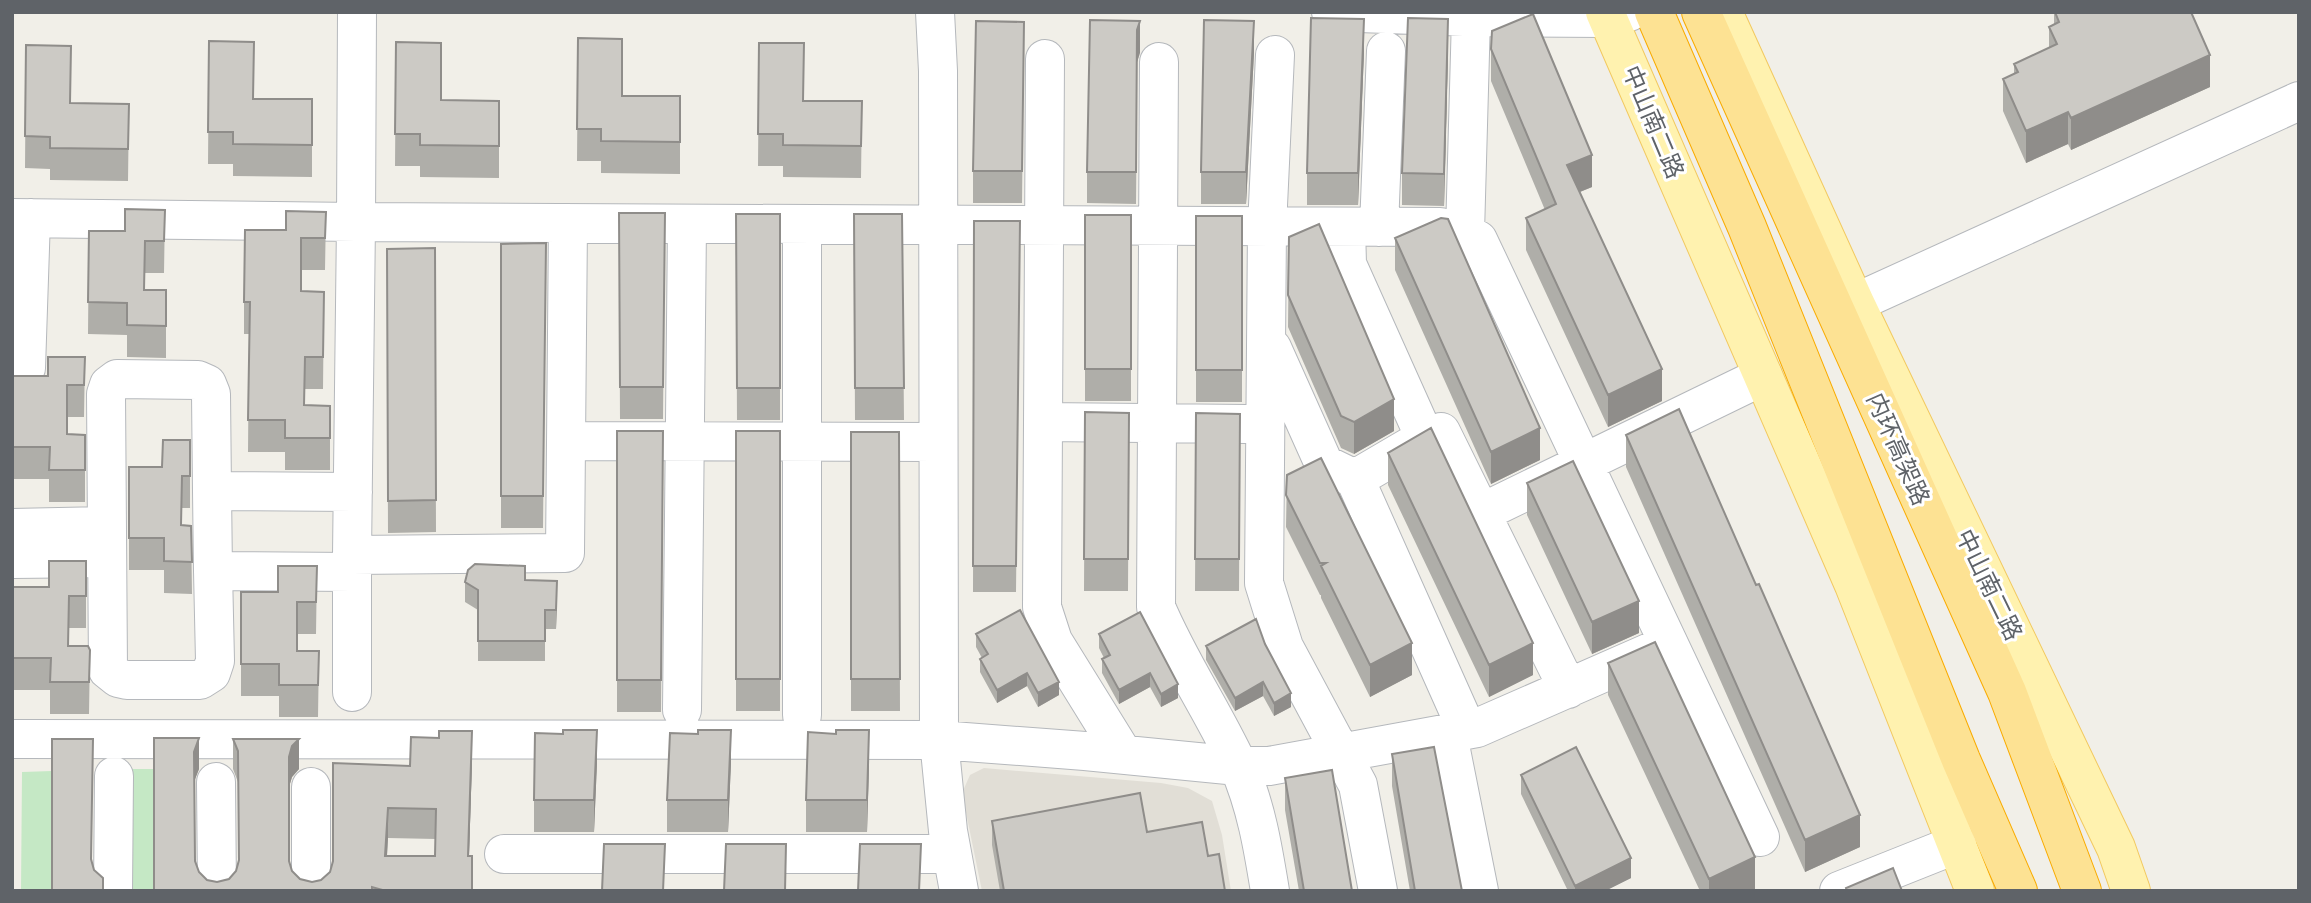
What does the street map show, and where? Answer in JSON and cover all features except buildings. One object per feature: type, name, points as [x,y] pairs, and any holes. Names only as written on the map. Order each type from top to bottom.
[{"type":"highway","points":[[1654,12],[1747,227],[1961,760],[2018,891]]},
{"type":"highway","name":"内环高架路","points":[[1701,12],[2007,692],[2082,891]]},
{"type":"main road","name":"中山南二路","points":[[1723,12],[1854,303],[2116,848],[2131,891]]},
{"type":"main road","name":"中山南二路","points":[[1614,14],[1763,376],[1854,585],[1975,891]]},
{"type":"street","points":[[352,692],[357,12]]},
{"type":"street","points":[[935,12],[938,71],[939,740],[942,787],[958,891]]},
{"type":"street","points":[[1331,12],[1471,17],[1614,14]]},
{"type":"street","points":[[1465,233],[1471,17]]},
{"type":"street","points":[[1386,51],[1363,227],[1347,264],[1425,438]]},
{"type":"street","points":[[1275,55],[1267,227],[1264,583],[1284,647],[1359,785],[1378,891]]},
{"type":"street","points":[[1045,59],[1042,607],[1053,640],[1123,754]]},
{"type":"street","points":[[1159,62],[1156,607],[1167,633],[1238,766],[1256,816],[1270,891]]},
{"type":"street","points":[[1854,303],[2299,101]]},
{"type":"street","points":[[117,379],[109,385],[106,394],[108,670],[118,678],[127,680],[200,680],[211,673],[215,661],[211,394],[207,384],[198,380],[117,379],[105,370],[44,368],[22,218],[687,225],[1440,227],[1465,233],[1478,240],[1760,837]]},
{"type":"street","points":[[213,571],[565,553],[568,223]]},
{"type":"street","points":[[682,710],[687,225]]},
{"type":"street","points":[[802,225],[802,715]]},
{"type":"street","points":[[1267,336],[1340,472],[1457,733],[1479,891]]},
{"type":"street","points":[[1481,513],[1763,376]]},
{"type":"street","points":[[1043,422],[1266,424]]},
{"type":"street","points":[[1265,493],[1340,472],[1441,432],[1568,689]]},
{"type":"street","points":[[566,440],[938,442]]},
{"type":"street","points":[[212,491],[353,492]]},
{"type":"street","points":[[12,528],[106,542]]},
{"type":"street","points":[[12,559],[106,542]]},
{"type":"street","points":[[12,739],[939,740],[1238,766],[1269,766],[1457,733],[1568,689],[1669,644]]},
{"type":"street","points":[[113,891],[114,776]]},
{"type":"street","points":[[216,782],[217,891]]},
{"type":"street","points":[[311,787],[311,891]]},
{"type":"street","points":[[1839,891],[1957,844]]},
{"type":"street","points":[[504,854],[952,854]]},
{"type":"shaded area","points":[[984,768],[1161,783],[1188,788],[1212,801],[1222,835],[1231,891],[982,891],[962,793],[970,775]]},
{"type":"green space","points":[[128,769],[154,769],[154,891],[127,891]]},
{"type":"green space","points":[[52,771],[52,891],[21,891],[22,772]]}]
